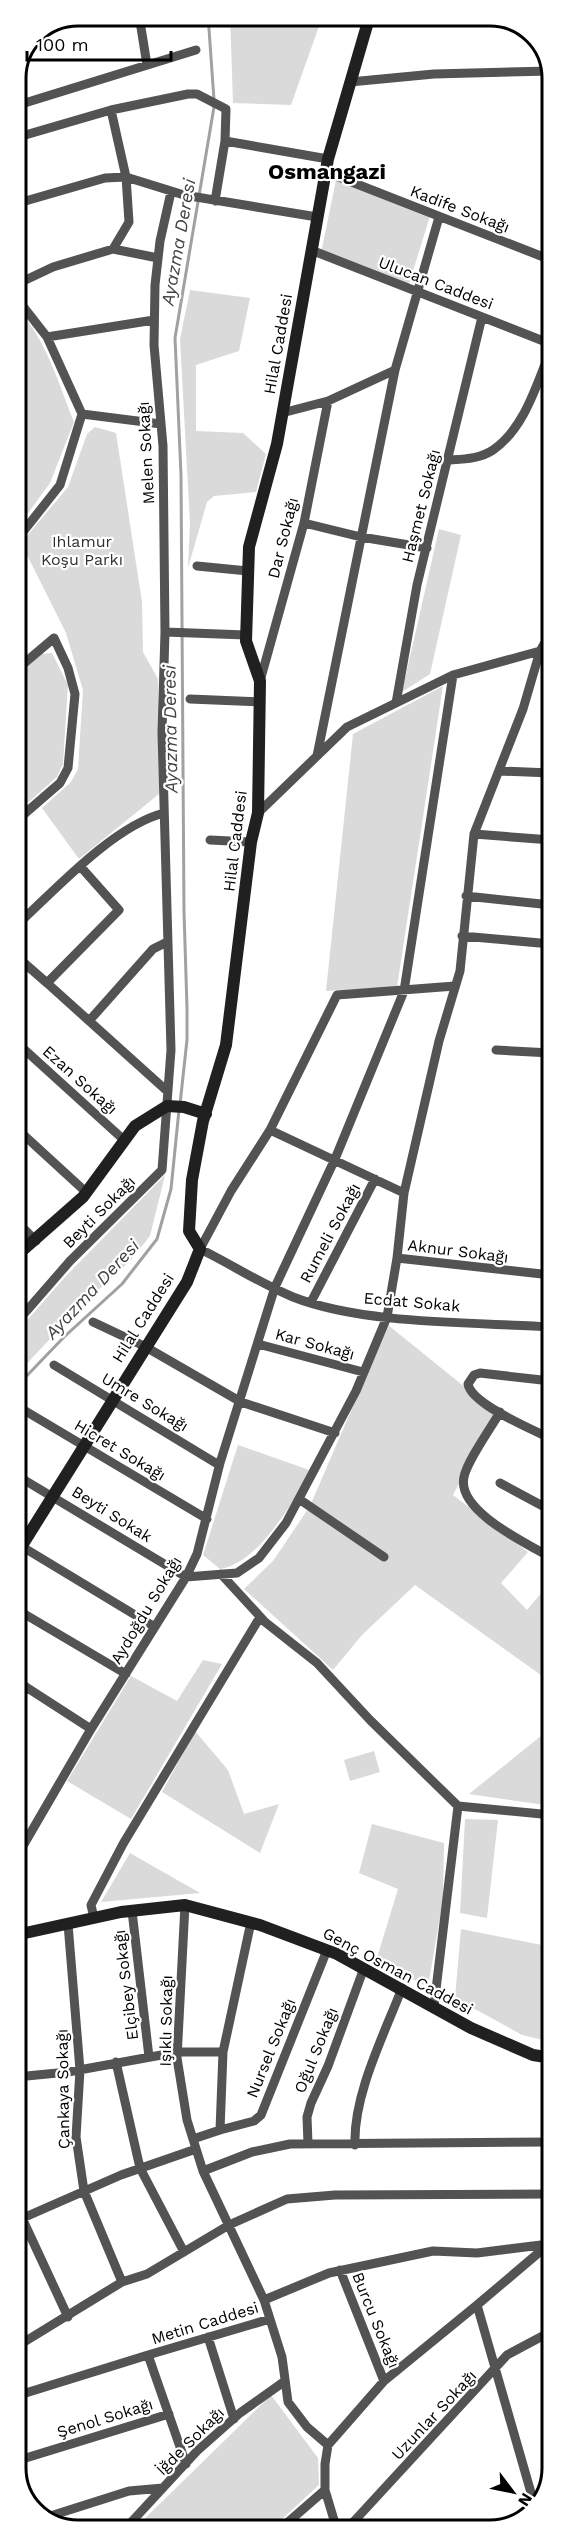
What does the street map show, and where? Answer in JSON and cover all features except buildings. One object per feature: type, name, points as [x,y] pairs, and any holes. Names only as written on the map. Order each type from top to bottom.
[{"type":"street","points":[[141,26],[147,65]]},
{"type":"street","name":"Hilal Caddesi","points":[[26,1535],[187,1282],[200,1250],[189,1231],[192,1180],[206,1114],[226,1045],[251,842],[258,813],[260,681],[246,635],[249,547],[277,444],[328,159],[367,26]]},
{"type":"street","points":[[26,103],[196,50]]},
{"type":"street","points":[[350,82],[434,74],[541,71]]},
{"type":"street","points":[[26,135],[111,110],[197,94],[226,109],[225,141],[215,201]]},
{"type":"street","points":[[111,110],[126,177],[129,222],[113,249]]},
{"type":"street","points":[[225,141],[328,159]]},
{"type":"street","name":"Kadife Sokağı","points":[[326,172],[542,257]]},
{"type":"street","points":[[26,201],[105,178],[126,177],[171,192],[317,217]]},
{"type":"street","name":"Melen Sokağı","points":[[164,813],[162,733],[165,632],[161,424],[154,320],[158,258],[171,192]]},
{"type":"street","points":[[317,756],[395,370],[439,217]]},
{"type":"street","points":[[26,280],[53,267],[113,249],[158,258]]},
{"type":"street","name":"Ulucan Caddesi","points":[[311,250],[542,340]]},
{"type":"street","points":[[26,310],[47,337],[82,414],[60,485],[26,528]]},
{"type":"street","name":"Haşmet Sokağı","points":[[396,703],[426,548],[482,317]]},
{"type":"street","points":[[47,337],[154,320]]},
{"type":"street","points":[[282,413],[328,401],[395,370]]},
{"type":"street","points":[[448,460],[475,457],[493,450],[511,432],[530,400],[542,371]]},
{"type":"street","name":"Dar Sokağı","points":[[260,681],[304,523],[328,401]]},
{"type":"street","points":[[82,414],[161,424]]},
{"type":"street","points":[[304,523],[361,537],[426,548]]},
{"type":"street","points":[[197,566],[248,571]]},
{"type":"street","points":[[165,632],[246,635]]},
{"type":"street","points":[[26,662],[54,638],[68,668],[75,694],[68,768],[60,783],[26,812]]},
{"type":"street","points":[[186,1577],[237,1573],[259,1558],[286,1522],[335,1433],[387,1317],[397,1258],[404,1193],[439,1041],[460,971],[474,834],[523,709],[542,648]]},
{"type":"street","points":[[258,813],[347,727],[453,675],[540,651]]},
{"type":"street","name":"Aydoğdu Sokağı","points":[[26,1841],[91,1729],[186,1577],[207,1519],[219,1465],[241,1402],[275,1287],[335,1159],[404,991],[453,675]]},
{"type":"street","points":[[190,699],[260,702]]},
{"type":"street","points":[[499,771],[542,773]]},
{"type":"street","points":[[26,917],[80,866],[118,837],[148,817],[164,813]]},
{"type":"street","name":"Beyti Sokağı","points":[[26,1312],[70,1261],[162,1170],[175,1107],[168,1091],[171,1050],[164,813]]},
{"type":"street","points":[[474,834],[542,839]]},
{"type":"street","points":[[210,840],[251,842]]},
{"type":"street","points":[[47,983],[119,910],[80,866]]},
{"type":"street","points":[[466,896],[542,904]]},
{"type":"street","points":[[462,936],[542,943]]},
{"type":"street","points":[[89,1021],[153,950],[167,942]]},
{"type":"street","points":[[26,965],[168,1091]]},
{"type":"street","points":[[200,1250],[231,1191],[270,1130],[338,995],[455,986]]},
{"type":"street","points":[[496,1050],[542,1053]]},
{"type":"street","name":"Ezan Sokağı","points":[[26,1051],[124,1140]]},
{"type":"street","points":[[26,1248],[87,1193],[135,1126],[175,1107],[206,1114]]},
{"type":"street","points":[[270,1130],[404,1193]]},
{"type":"street","points":[[26,1137],[87,1193]]},
{"type":"street","name":"Rumeli Sokağı","points":[[311,1302],[375,1179]]},
{"type":"street","points":[[26,1231],[36,1241]]},
{"type":"street","name":"Ecdat Sokak","points":[[200,1250],[294,1297],[311,1302],[387,1317],[542,1326]]},
{"type":"street","name":"Aknur Sokağı","points":[[397,1258],[542,1274]]},
{"type":"street","points":[[93,1322],[144,1347],[241,1402],[335,1433]]},
{"type":"street","name":"Kar Sokağı","points":[[258,1344],[363,1372]]},
{"type":"street","name":"Umre Sokağı","points":[[54,1365],[219,1465]]},
{"type":"street","points":[[542,1379],[480,1373],[470,1379],[469,1389],[484,1403],[542,1434]]},
{"type":"street","name":"Hicret Sokağı","points":[[26,1411],[207,1519]]},
{"type":"street","points":[[500,1412],[464,1476],[466,1498],[477,1511],[542,1552]]},
{"type":"street","name":"Beyti Sokak","points":[[26,1480],[186,1577]]},
{"type":"street","points":[[500,1483],[542,1506]]},
{"type":"street","points":[[299,1499],[384,1557]]},
{"type":"street","points":[[26,1553],[155,1627]]},
{"type":"street","points":[[221,1574],[260,1617],[317,1663],[370,1720],[458,1806],[542,1814]]},
{"type":"street","points":[[26,1615],[126,1674]]},
{"type":"street","points":[[94,1918],[92,1905],[123,1844],[260,1617]]},
{"type":"street","points":[[26,1687],[91,1729]]},
{"type":"street","points":[[434,2006],[458,1806]]},
{"type":"street","name":"Genç Osman Caddesi","points":[[26,1933],[132,1911],[185,1905],[251,1922],[327,1950],[402,1988],[471,2028],[533,2055],[542,2056]]},
{"type":"street","name":"Işıklı Sokağı","points":[[185,1905],[177,2052],[187,2120],[204,2170],[264,2300],[282,2356],[288,2402],[306,2427],[328,2445]]},
{"type":"street","name":"Elçibey Sokağı","points":[[132,1911],[149,2057]]},
{"type":"street","points":[[220,2130],[223,2052],[251,1922]]},
{"type":"street","name":"Çankaya Sokağı","points":[[68,1924],[80,2070],[76,2137],[84,2191],[122,2282]]},
{"type":"street","name":"Nursel Sokağı","points":[[193,2139],[254,2121],[261,2115],[327,1950]]},
{"type":"street","name":"Oğul Sokağı","points":[[308,2144],[307,2116],[310,2103],[328,2066],[364,1968]]},
{"type":"street","points":[[355,2145],[355,2131],[367,2080],[402,1988]]},
{"type":"street","points":[[26,2076],[80,2070],[177,2052],[223,2052]]},
{"type":"street","points":[[116,2062],[141,2168],[184,2252]]},
{"type":"street","points":[[204,2170],[252,2152],[290,2144],[542,2142]]},
{"type":"street","points":[[26,2217],[141,2168],[196,2149]]},
{"type":"street","points":[[26,2341],[122,2282],[147,2274],[229,2225],[287,2199],[335,2195],[542,2194]]},
{"type":"street","points":[[26,2234],[68,2317]]},
{"type":"street","points":[[264,2300],[340,2270],[433,2251],[477,2253],[542,2245]]},
{"type":"street","points":[[334,2520],[325,2490],[328,2445],[384,2381],[542,2251]]},
{"type":"street","name":"Burcu Sokağı","points":[[340,2270],[384,2381]]},
{"type":"street","points":[[477,2305],[533,2498]]},
{"type":"street","name":"Metin Caddesi","points":[[26,2393],[270,2319]]},
{"type":"street","name":"Uzunlar Sokağı","points":[[355,2520],[496,2370],[507,2355],[542,2336]]},
{"type":"street","points":[[208,2337],[234,2419]]},
{"type":"street","points":[[148,2355],[186,2464]]},
{"type":"street","name":"İğde Sokağı","points":[[133,2520],[186,2464],[234,2419],[285,2381]]},
{"type":"street","name":"Şenol Sokağı","points":[[26,2458],[169,2414]]},
{"type":"street","points":[[53,2515],[129,2491],[163,2488]]},
{"type":"street","points":[[290,2520],[325,2490]]},
{"type":"green space","points":[[230,26],[319,26],[291,105],[233,103]]},
{"type":"green space","points":[[336,180],[430,216],[409,284],[321,253]]},
{"type":"green space","points":[[190,290],[250,298],[239,351],[196,365],[196,431],[243,433],[266,454],[256,492],[214,496],[207,502],[188,568],[190,524],[180,339]]},
{"type":"green space","name":"Ihlamur Koşu Parkı","points":[[26,319],[43,346],[74,422],[50,483],[26,516]]},
{"type":"green space","name":"Ihlamur Koşu Parkı","points":[[95,427],[116,433],[142,602],[143,652],[158,679],[159,794],[79,859],[42,808],[71,782],[78,769],[83,690],[66,633],[26,553],[26,537],[68,487],[87,434]]},
{"type":"green space","points":[[439,529],[461,535],[430,674],[402,692]]},
{"type":"green space","points":[[52,653],[68,685],[63,764],[57,777],[26,804],[26,667],[41,654]]},
{"type":"green space","points":[[443,686],[397,987],[326,991],[353,734]]},
{"type":"green space","points":[[165,1175],[150,1236],[130,1261],[84,1303],[26,1364],[26,1322],[66,1276]]},
{"type":"green space","points":[[388,1325],[497,1413],[453,1495],[528,1552],[501,1583],[527,1610],[542,1592],[542,1676],[415,1585],[362,1635],[333,1670],[244,1589],[273,1561],[310,1506]]},
{"type":"green space","points":[[238,1445],[312,1471],[261,1544],[248,1556],[220,1569],[203,1555]]},
{"type":"green space","points":[[203,1660],[222,1664],[131,1819],[67,1781],[131,1676],[177,1701]]},
{"type":"green space","points":[[195,1731],[228,1770],[244,1814],[279,1804],[260,1853],[162,1792]]},
{"type":"green space","points":[[542,1735],[542,1805],[469,1794]]},
{"type":"green space","points":[[374,1751],[380,1772],[350,1781],[344,1760]]},
{"type":"green space","points":[[465,1819],[498,1820],[487,1918],[460,1913]]},
{"type":"green space","points":[[372,1824],[444,1843],[443,1899],[428,1987],[376,1961],[398,1889],[359,1873]]},
{"type":"green space","points":[[130,1853],[200,1893],[101,1902]]},
{"type":"green space","points":[[461,1929],[542,1945],[542,2040],[522,2035],[455,1998]]},
{"type":"green space","points":[[271,2395],[318,2458],[319,2485],[281,2520],[143,2520]]},
{"type":"waterway","name":"Ayazma Deresi","points":[[209,26],[214,100]]},
{"type":"waterway","name":"Ayazma Deresi","points":[[180,1104],[187,1040],[187,1008],[184,912],[181,475],[175,338],[214,107]]},
{"type":"waterway","name":"Ayazma Deresi","points":[[26,1377],[64,1337],[122,1284],[157,1239],[171,1189],[179,1110]]},
{"type":"district","name":"Osmangazi","points":[[327,171]]}]
